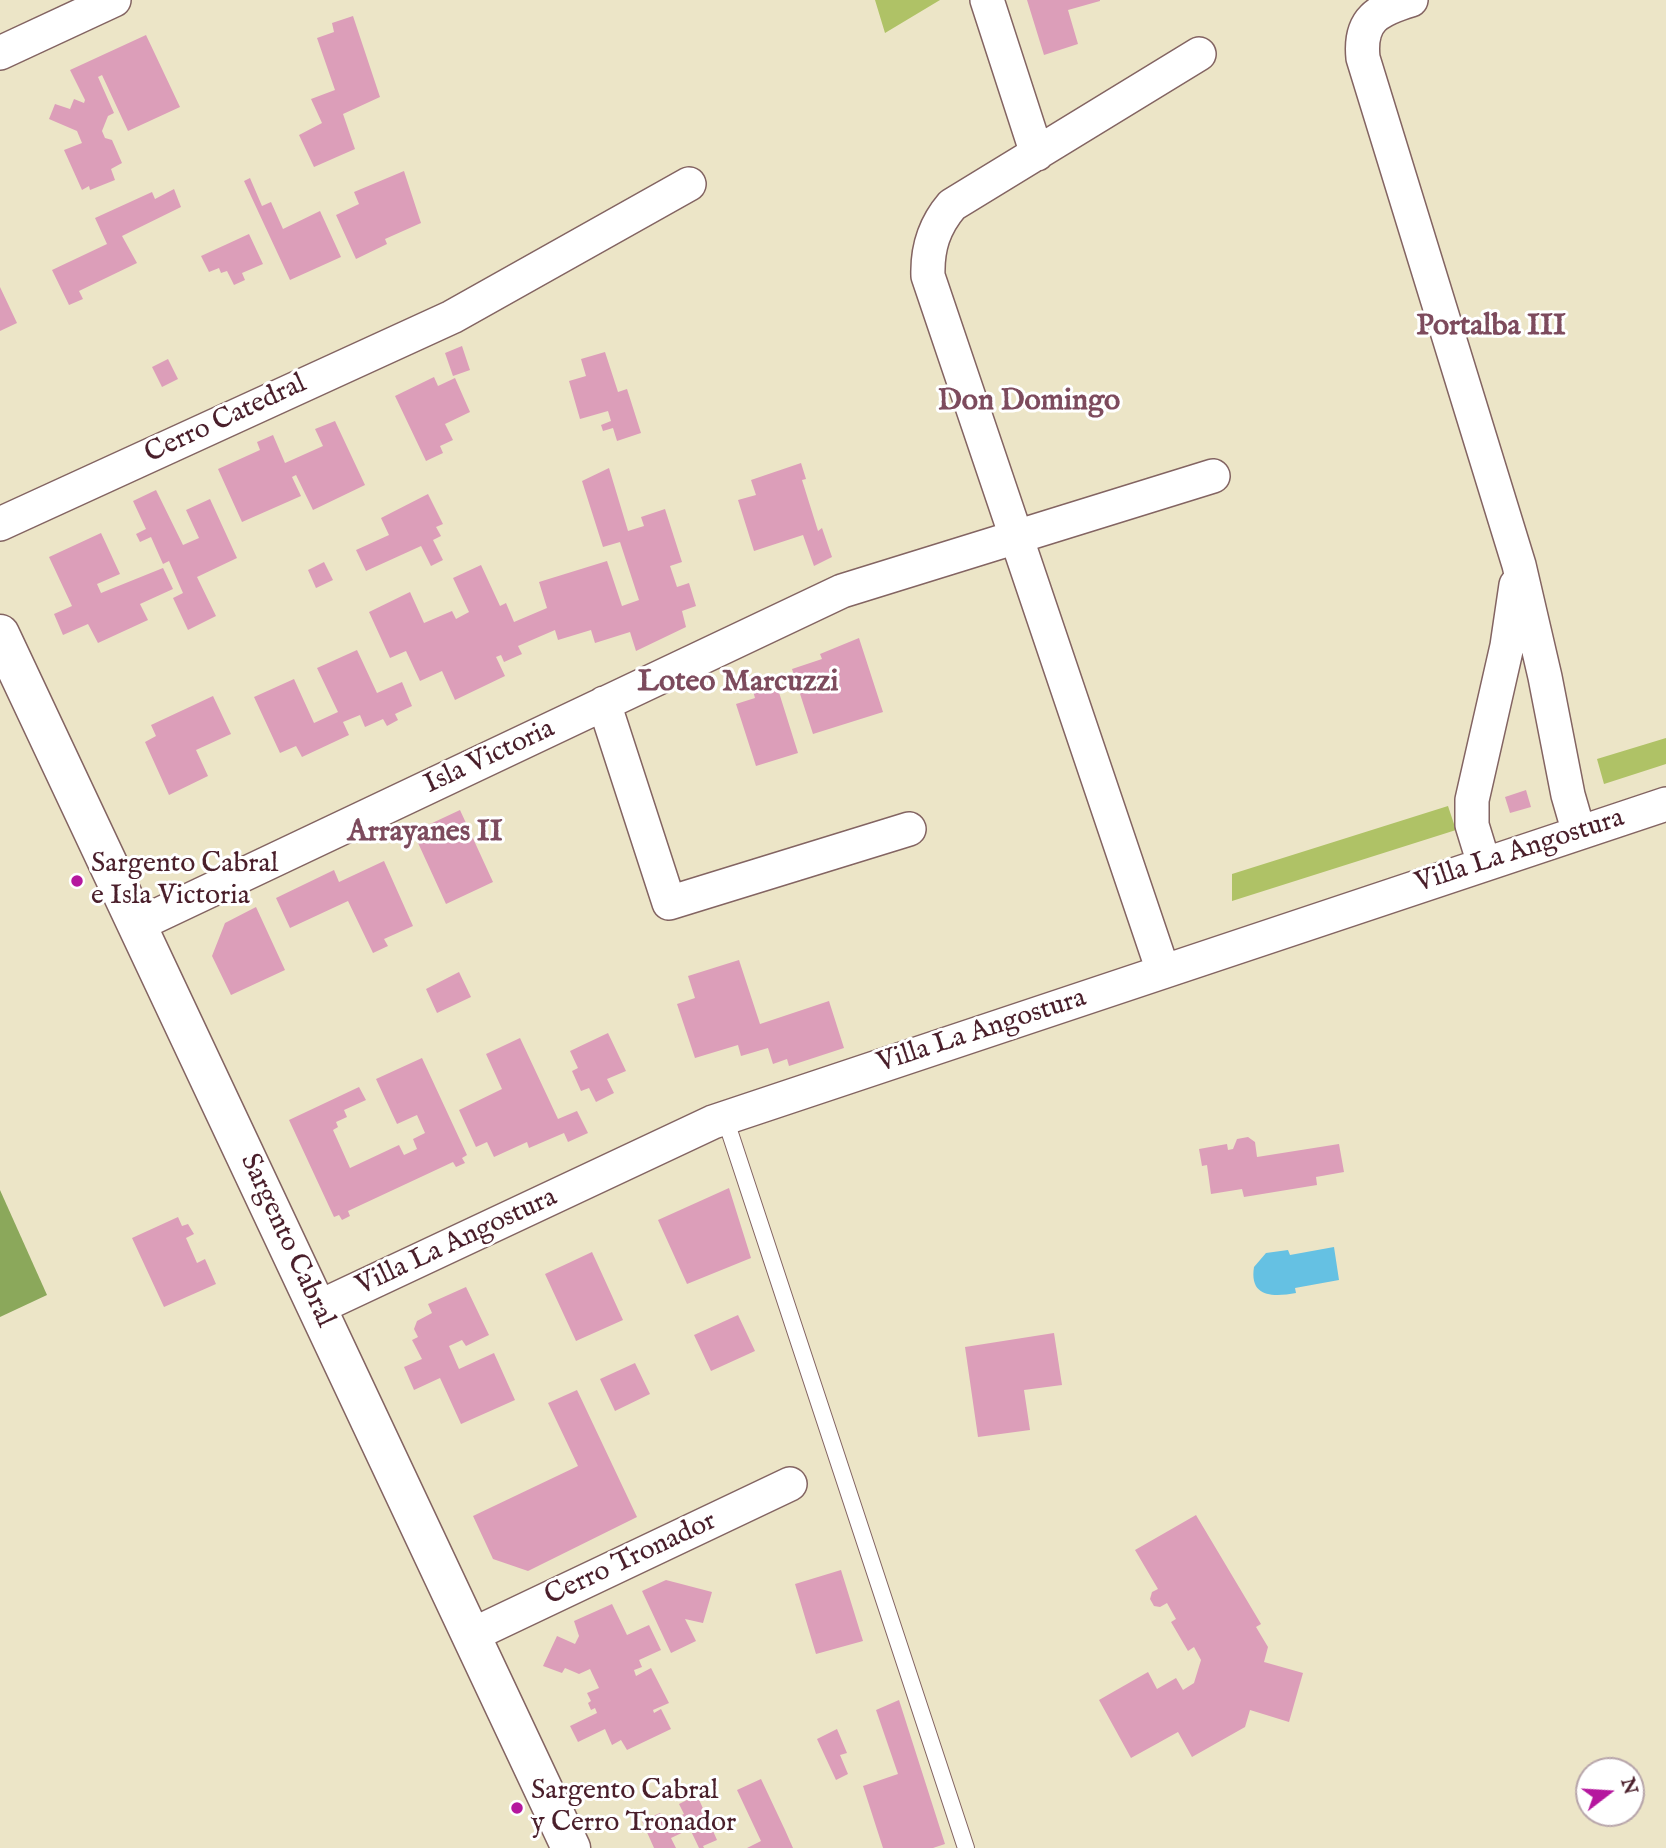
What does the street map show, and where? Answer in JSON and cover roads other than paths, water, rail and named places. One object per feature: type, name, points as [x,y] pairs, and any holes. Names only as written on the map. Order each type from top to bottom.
[{"type":"main road","name":"Sargento Cabral","points":[[0,634],[570,1848]]},
{"type":"street","points":[[0,54],[114,0]]},
{"type":"street","points":[[987,0],[1037,154]]},
{"type":"street","points":[[1352,0],[1363,35]]},
{"type":"street","points":[[1411,0],[1387,8],[1374,16],[1363,35],[1361,45],[1366,73],[1519,565],[1568,795],[1579,833]]},
{"type":"street","points":[[1163,971],[928,276],[927,260],[932,237],[941,218],[952,205],[1199,54]]},
{"type":"street","name":"Cerro Catedral","points":[[0,524],[452,317],[689,184]]},
{"type":"street","name":"Isla Victoria","points":[[137,925],[842,591],[1213,476]]},
{"type":"street","points":[[1484,864],[1472,825],[1472,800],[1507,646],[1519,565]]},
{"type":"street","points":[[604,703],[669,903],[909,829]]},
{"type":"street","name":"Villa La Angostura","points":[[317,1308],[725,1118],[1666,804]]},
{"type":"street","name":"Cerro Tronador","points":[[471,1635],[790,1484]]},
{"type":"lane","points":[[725,1118],[966,1848]]},
{"type":"water","points":[[1334,1247],[1339,1280],[1295,1288],[1296,1293],[1279,1295],[1265,1293],[1255,1285],[1254,1267],[1266,1253],[1288,1250],[1290,1255]]},
{"type":"place","name":"Sargento Cabral e Isla Victoria","points":[[77,881]]},
{"type":"place","name":"Sargento Cabral y Cerro Tronador","points":[[517,1808]]},
{"type":"district","name":"Portalba III","points":[[1491,328]]},
{"type":"district","name":"Don Domingo","points":[[1029,403]]},
{"type":"district","name":"Loteo Marcuzzi","points":[[738,684]]},
{"type":"district","name":"Arrayanes II","points":[[425,834]]}]
